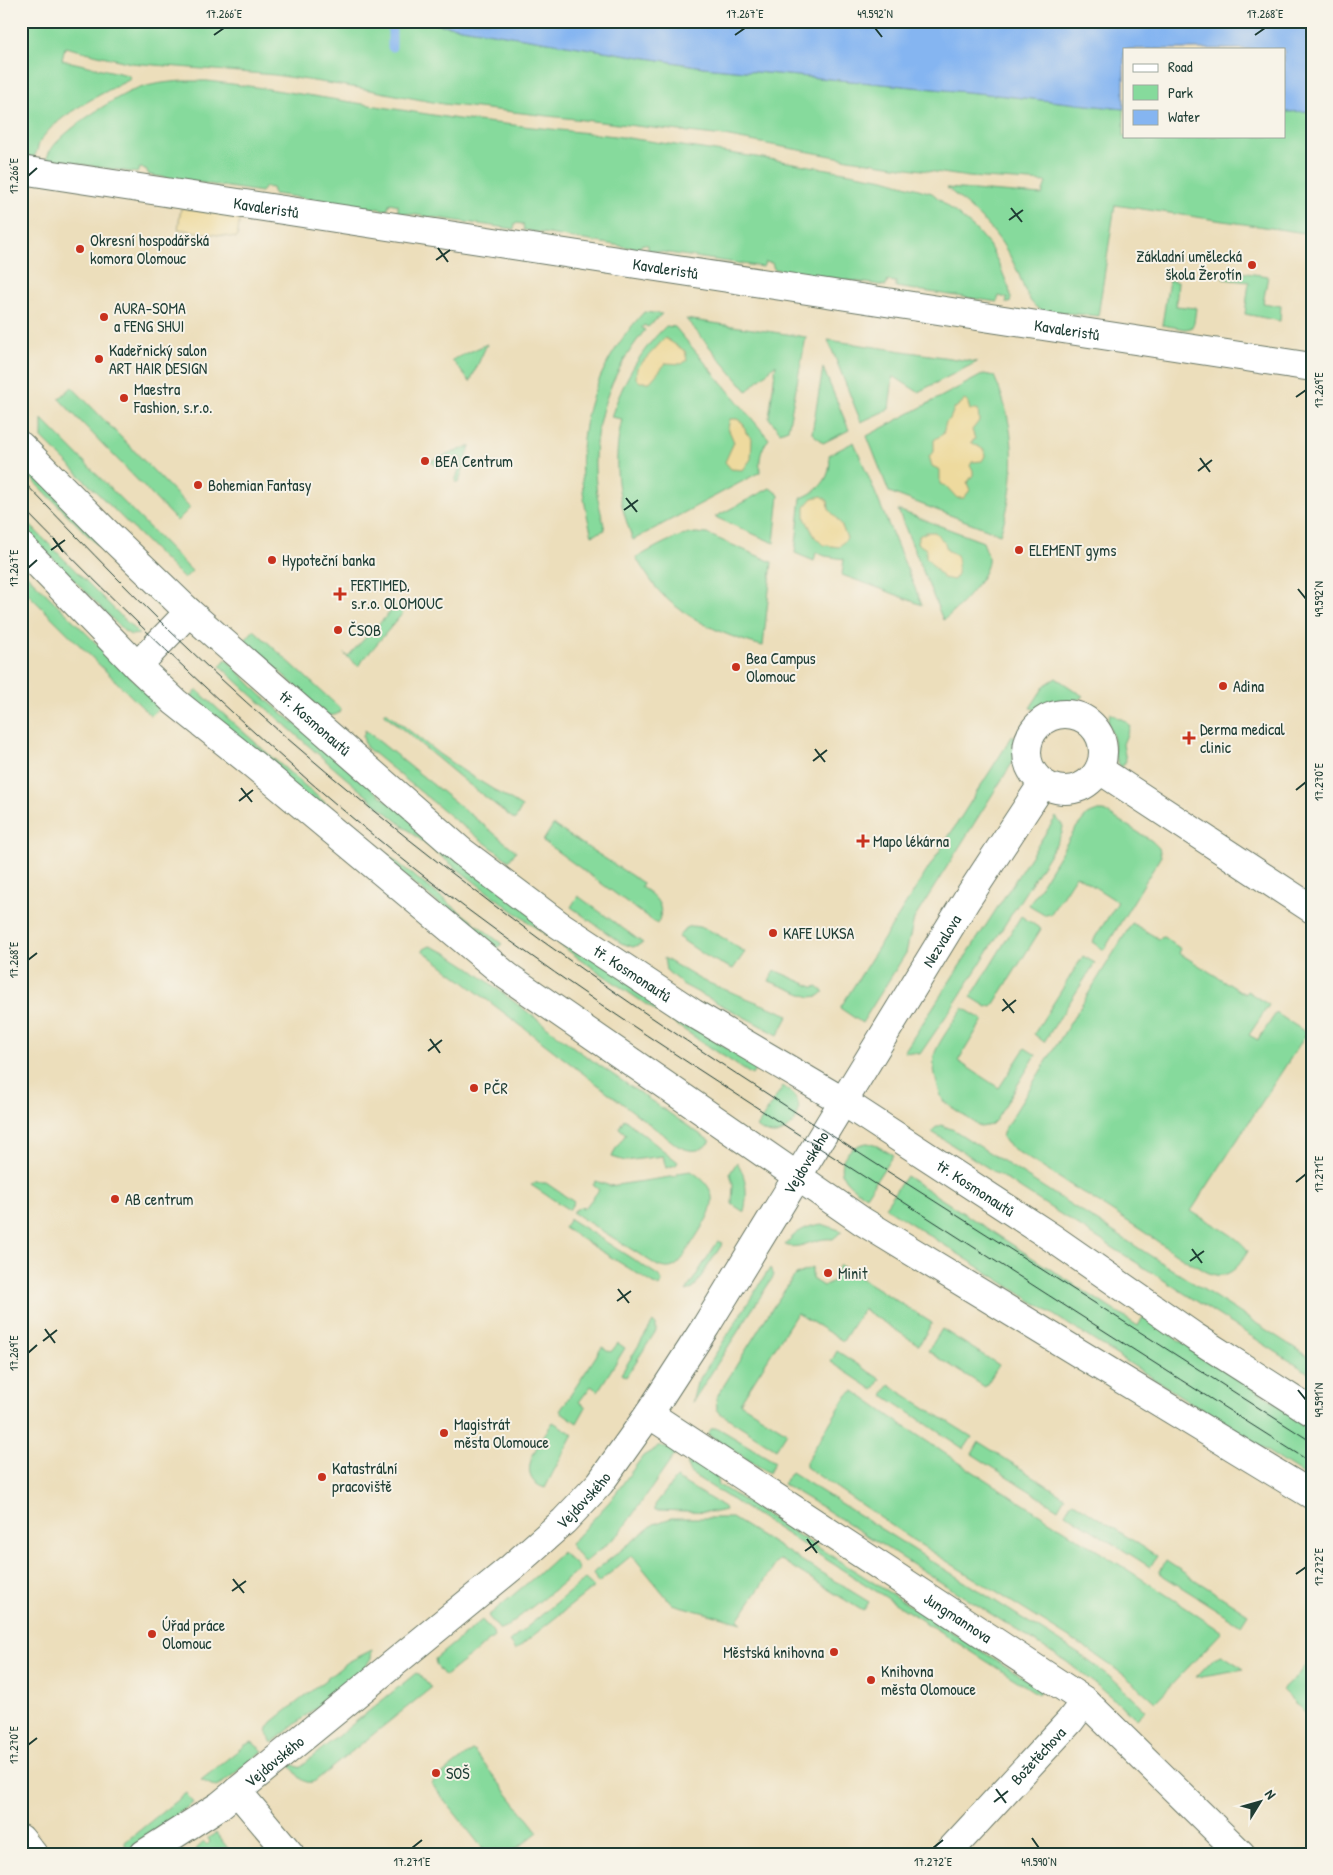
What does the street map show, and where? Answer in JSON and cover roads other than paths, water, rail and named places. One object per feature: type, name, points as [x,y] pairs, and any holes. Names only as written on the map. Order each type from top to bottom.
[{"type":"street","name":"Kavaleristů","points":[[21,170],[1312,367]]},
{"type":"street","name":"tř. Kosmonautů","points":[[21,446],[105,531],[190,612],[461,852],[543,913],[693,1013],[844,1102],[1051,1237],[1195,1338],[1312,1412]]},
{"type":"street","points":[[21,546],[137,666],[175,702],[254,765],[507,976],[862,1221],[1312,1495]]},
{"type":"street","points":[[137,666],[190,612]]},
{"type":"street","points":[[1055,715],[1081,716],[1092,724],[1100,734],[1104,746],[1104,758],[1100,770],[1093,779],[1083,786],[1071,790],[1059,790],[1043,783],[1030,768],[1027,755],[1028,742],[1034,730],[1043,720],[1055,715]]},
{"type":"street","points":[[1100,770],[1312,909]]},
{"type":"street","name":"Nezvalova","points":[[844,1102],[884,1033],[967,899],[1043,783]]},
{"type":"street","name":"Vejdovského","points":[[144,1854],[228,1799],[546,1538],[581,1504],[600,1483],[649,1414],[706,1326],[844,1102]]},
{"type":"street","name":"Jungmannova","points":[[649,1414],[1085,1701],[1241,1854]]},
{"type":"street","name":"Božetěchova","points":[[947,1854],[1070,1722],[1085,1701]]},
{"type":"street","points":[[228,1799],[290,1854]]},
{"type":"street","name":"Vejdovského","points":[[176,1854],[228,1799]]},
{"type":"street","points":[[21,1839],[34,1854]]},
{"type":"water","points":[[418,21],[1312,21],[1312,111],[1286,112],[1286,48],[1123,48],[1123,109],[703,67]]},
{"type":"waterway","points":[[392,21],[392,47]]},
{"type":"tram line","points":[[21,479],[150,612],[246,702],[367,805],[539,939],[736,1074],[1312,1442]]},
{"type":"tram line","points":[[21,506],[166,650],[265,742],[367,830],[464,907],[600,1004],[693,1066],[1312,1463]]},
{"type":"place","name":"Okresní hospodářská komora Olomouc","points":[[80,249]]},
{"type":"place","name":"Základní umělecká škola Žerotín","points":[[1252,265]]},
{"type":"place","name":"AURA-SOMA a FENG SHUI","points":[[104,317]]},
{"type":"place","name":"Kadeřnický salon ART HAIR DESIGN","points":[[99,359]]},
{"type":"place","name":"Maestra Fashion, s.r.o.","points":[[124,398]]},
{"type":"place","name":"BEA Centrum","points":[[425,461]]},
{"type":"place","name":"Bohemian Fantasy","points":[[198,485]]},
{"type":"place","name":"ELEMENT gyms","points":[[1019,550]]},
{"type":"place","name":"Hypoteční banka","points":[[272,560]]},
{"type":"place","name":"FERTIMED, s.r.o. OLOMOUC","points":[[340,594]]},
{"type":"place","name":"ČSOB","points":[[338,630]]},
{"type":"place","name":"Bea Campus Olomouc","points":[[736,667]]},
{"type":"place","name":"Adina","points":[[1223,686]]},
{"type":"place","name":"Derma medical clinic","points":[[1189,738]]},
{"type":"place","name":"Mapo lékárna","points":[[863,841]]},
{"type":"place","name":"KAFE LUKSA","points":[[773,933]]},
{"type":"place","name":"PČR","points":[[474,1088]]},
{"type":"place","name":"AB centrum","points":[[115,1199]]},
{"type":"place","name":"Minit","points":[[828,1273]]},
{"type":"place","name":"Magistrát města Olomouce","points":[[444,1433]]},
{"type":"place","name":"Katastrální pracoviště","points":[[322,1477]]},
{"type":"place","name":"Úřad práce Olomouc","points":[[152,1634]]},
{"type":"place","name":"Městská knihovna","points":[[834,1652]]},
{"type":"place","name":"Knihovna města Olomouce","points":[[871,1680]]},
{"type":"place","name":"SOŠ","points":[[436,1773]]}]
